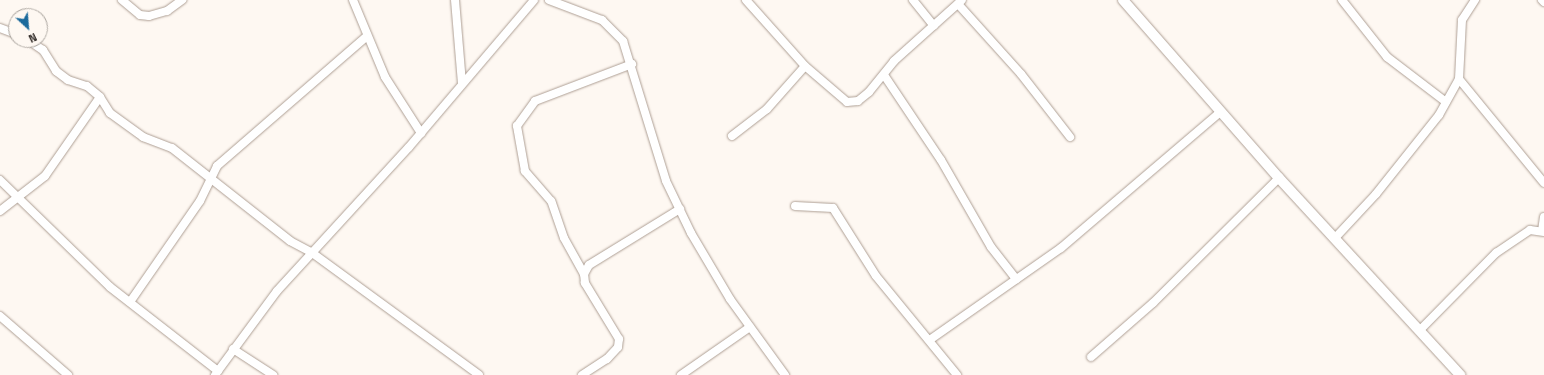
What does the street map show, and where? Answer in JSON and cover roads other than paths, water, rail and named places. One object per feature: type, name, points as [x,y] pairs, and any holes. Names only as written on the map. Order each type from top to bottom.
[{"type":"street","points":[[122,0],[140,15],[149,16],[167,11],[182,0]]},
{"type":"street","points":[[353,0],[385,77],[421,133]]},
{"type":"street","points":[[455,0],[462,84]]},
{"type":"street","points":[[0,180],[130,302],[217,373],[233,348],[311,252],[421,133],[534,0]]},
{"type":"street","points":[[549,0],[613,28],[632,64],[638,96],[666,181],[718,280],[785,375]]},
{"type":"street","points":[[746,0],[805,66],[847,102],[858,101],[884,75],[894,61],[960,2],[1021,74],[1070,137]]},
{"type":"street","points":[[913,0],[934,26]]},
{"type":"street","points":[[1123,0],[1279,178],[1421,329],[1460,375]]},
{"type":"street","points":[[1342,0],[1387,57],[1446,102]]},
{"type":"street","points":[[1335,238],[1376,194],[1446,102],[1459,79],[1462,20],[1474,0]]},
{"type":"street","points":[[130,302],[186,222],[217,166],[367,36]]},
{"type":"street","points":[[40,48],[62,76],[87,86],[100,97],[110,113],[143,137],[172,148],[212,177],[290,241],[311,252],[479,375]]},
{"type":"street","points":[[582,375],[607,359],[618,347],[619,339],[585,283],[584,274],[564,238],[551,201],[525,171],[517,126],[535,101],[632,64]]},
{"type":"street","points":[[732,136],[767,108],[805,66]]},
{"type":"street","points":[[884,75],[941,160],[991,247],[1016,279]]},
{"type":"street","points":[[1459,79],[1544,183]]},
{"type":"street","points":[[0,211],[19,199],[45,176],[100,97]]},
{"type":"street","points":[[931,339],[1016,279],[1100,216],[1220,112]]},
{"type":"street","points":[[1091,357],[1153,303],[1279,178]]},
{"type":"street","points":[[795,206],[833,208],[876,276],[931,339],[957,375]]},
{"type":"street","points":[[584,274],[590,265],[680,209]]},
{"type":"street","points":[[1421,329],[1496,253],[1530,230],[1543,231],[1544,217]]},
{"type":"street","points":[[0,316],[68,375]]},
{"type":"street","points":[[680,375],[750,327]]},
{"type":"street","points":[[233,348],[273,375]]}]
